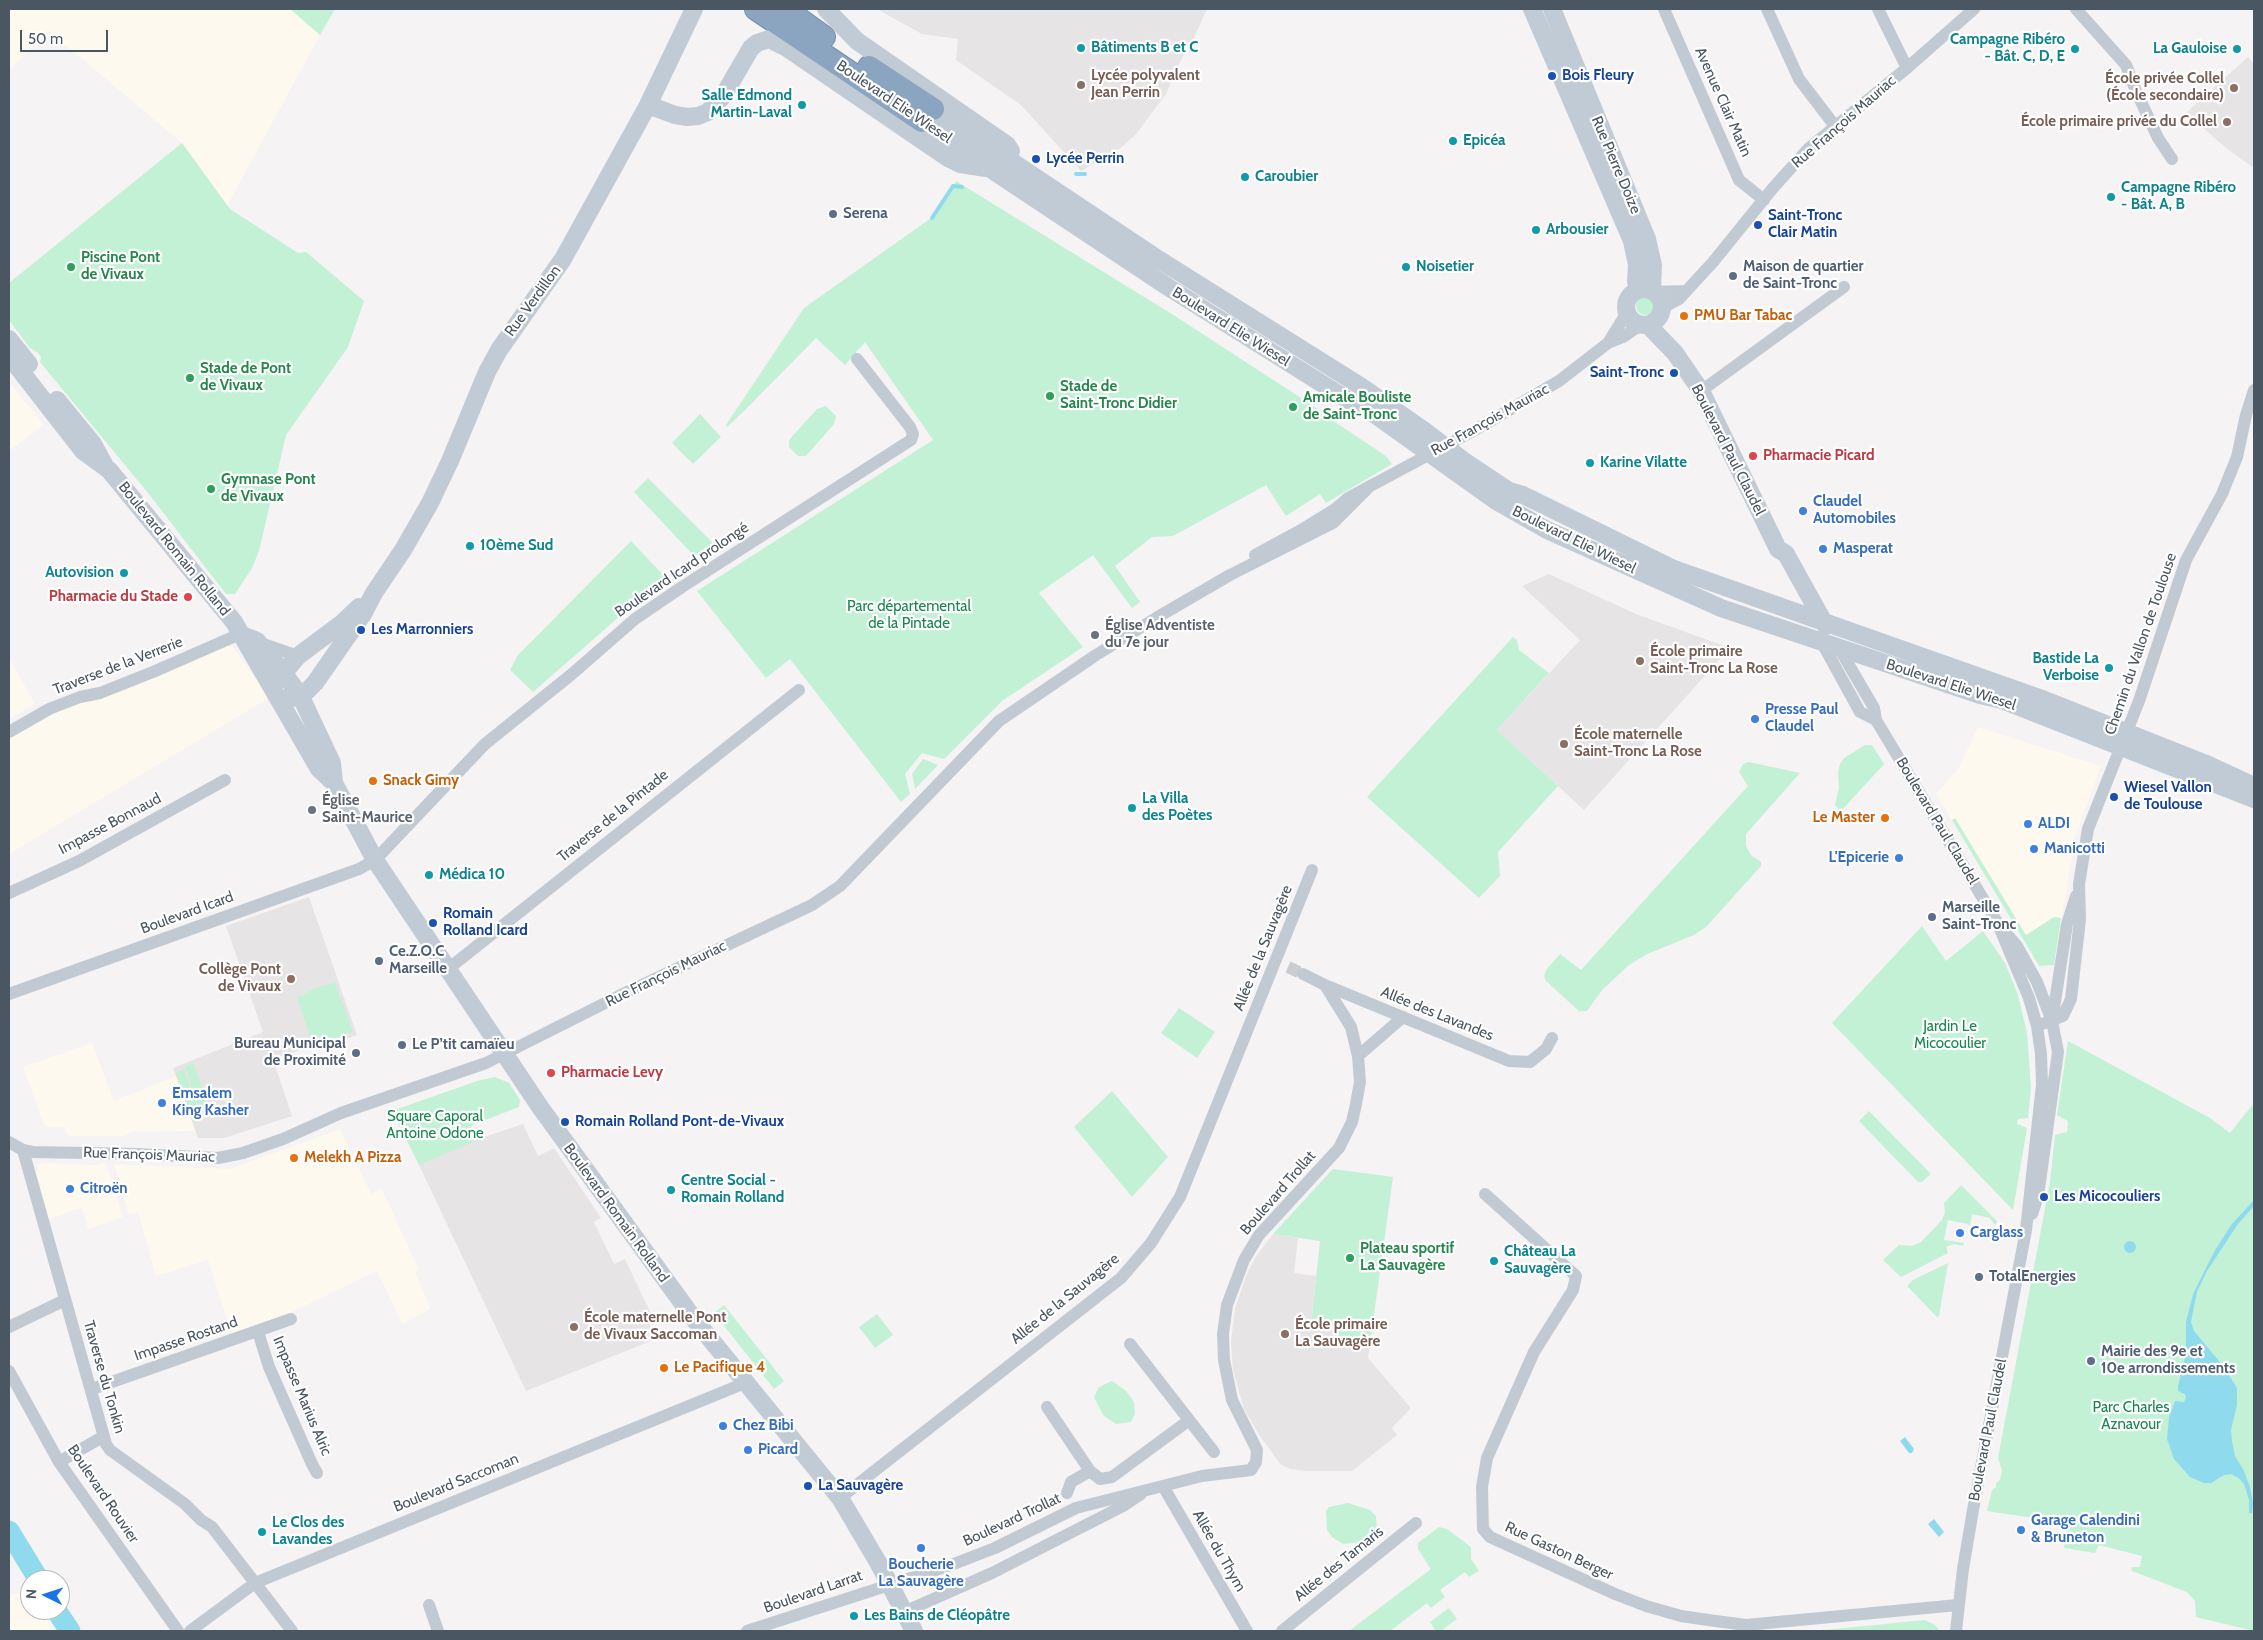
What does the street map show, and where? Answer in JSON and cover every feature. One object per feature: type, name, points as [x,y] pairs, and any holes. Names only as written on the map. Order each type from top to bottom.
[{"type":"highway","name":"Boulevard Elie Wiesel","points":[[756,9],[927,115]]},
{"type":"highway","name":"Boulevard Elie Wiesel","points":[[785,9],[927,115]]},
{"type":"street","name":"Rue Verdillon","points":[[301,697],[315,683],[363,614],[430,503],[450,461],[487,372],[499,350],[563,259],[648,105],[694,9]]},
{"type":"street","points":[[826,9],[857,41],[904,76],[1006,145],[1022,169]]},
{"type":"street","name":"Rue Pierre Doize","points":[[1532,9],[1632,241],[1637,265],[1648,291]]},
{"type":"street","name":"Rue Pierre Doize","points":[[1552,9],[1647,238],[1653,265],[1648,291]]},
{"type":"street","name":"Avenue Clair Matin","points":[[1664,9],[1739,180],[1764,200]]},
{"type":"street","points":[[1767,9],[1799,79],[1836,126]]},
{"type":"street","points":[[1878,9],[1907,68]]},
{"type":"street","name":"Rue François Mauriac","points":[[9,1142],[23,1150],[33,1152],[218,1158],[231,1156],[283,1139],[341,1113],[481,1065],[623,994],[812,905],[840,886],[999,721],[1096,655],[1230,575],[1242,563],[1301,530],[1335,509],[1348,498],[1559,382],[1608,343],[1647,317],[1679,299],[1713,262],[1808,149],[1907,68],[1974,9]]},
{"type":"street","points":[[2076,9],[2126,65],[2158,138],[2172,159]]},
{"type":"street","points":[[648,105],[675,115],[687,117],[698,116],[708,112],[723,96],[740,65],[756,43],[763,40],[776,42],[948,158],[960,164],[989,168]]},
{"type":"street","points":[[1549,49],[1565,42]]},
{"type":"street","name":"Boulevard Elie Wiesel","points":[[927,115],[989,168],[1168,287],[1356,405],[1367,409],[1509,491],[1523,495],[1561,516],[1674,569],[2045,700],[2125,739]]},
{"type":"street","name":"Boulevard Elie Wiesel","points":[[927,115],[1022,169],[1155,257],[1362,387],[1496,501],[1583,548],[1721,608],[1980,695],[2002,700],[2125,739]]},
{"type":"street","points":[[1701,391],[1844,287]]},
{"type":"street","points":[[1648,291],[1685,291]]},
{"type":"street","name":"Rue François Mauriac","points":[[1647,317],[1627,300],[1648,291]]},
{"type":"street","name":"Boulevard Paul Claudel","points":[[1648,291],[1659,296],[1647,317],[1673,338],[1675,353],[1701,391],[1778,549],[1786,554],[1816,620],[1821,641],[1860,712],[1876,720]]},
{"type":"street","name":"Boulevard Romain Rolland","points":[[9,339],[93,444],[105,466],[234,622],[319,769],[334,784],[375,860],[504,1054],[678,1298],[840,1498],[890,1584],[914,1631]]},
{"type":"street","name":"Boulevard Romain Rolland","points":[[9,356],[83,451],[105,466]]},
{"type":"street","name":"Boulevard Icard prolongé","points":[[375,860],[485,744],[572,674],[635,619],[910,440],[913,434],[910,427],[858,359]]},
{"type":"street","name":"Chemin du Vallon de Toulouse","points":[[2052,1022],[2063,1016],[2071,999],[2080,919],[2080,884],[2088,830],[2125,739],[2186,560],[2222,494],[2237,457],[2246,415],[2254,390]]},
{"type":"street","name":"Rue Verdillon","points":[[276,693],[284,672],[298,656],[320,640],[374,593]]},
{"type":"street","name":"Boulevard Paul Claudel","points":[[1816,620],[1840,648],[1874,708],[1876,720],[1997,922],[2029,998],[2037,1026],[2042,1085],[2026,1230],[1973,1510],[1958,1605],[1956,1631]]},
{"type":"street","name":"Boulevard Romain Rolland","points":[[240,634],[257,641],[284,672],[301,697],[332,763],[334,784]]},
{"type":"street","name":"Traverse de la Verrerie","points":[[9,732],[49,709],[80,697],[100,693],[154,672],[240,634]]},
{"type":"street","points":[[320,640],[336,654]]},
{"type":"street","points":[[257,641],[276,650],[298,656]]},
{"type":"street","name":"Traverse de la Pintade","points":[[448,969],[799,690]]},
{"type":"street","points":[[276,693],[301,697]]},
{"type":"street","points":[[2125,739],[2254,786]]},
{"type":"street","points":[[2125,739],[2254,798]]},
{"type":"street","name":"Impasse Bonnaud","points":[[9,893],[79,861],[225,780]]},
{"type":"street","name":"Boulevard Icard","points":[[9,994],[359,869],[375,860]]},
{"type":"street","name":"Allée de la Sauvagère","points":[[840,1498],[1121,1278],[1151,1243],[1180,1198],[1312,870]]},
{"type":"street","name":"Boulevard Paul Claudel","points":[[1997,922],[2017,946],[2037,982],[2052,1022],[2058,1052],[2038,1196],[2026,1230]]},
{"type":"street","points":[[1276,962],[1288,968]]},
{"type":"street","name":"Allée des Lavandes","points":[[1304,974],[1325,985],[1509,1061],[1530,1062],[1546,1049],[1552,1038]]},
{"type":"street","name":"Boulevard Trollat","points":[[890,1584],[951,1565],[995,1548],[1076,1508],[1202,1476],[1239,1473],[1251,1470],[1256,1462],[1257,1450],[1232,1400],[1224,1360],[1223,1334],[1228,1306],[1244,1260],[1259,1235],[1339,1148],[1346,1135],[1356,1104],[1360,1082],[1358,1056],[1351,1027],[1325,985]]},
{"type":"street","points":[[1358,1056],[1403,1017]]},
{"type":"street","points":[[2037,1026],[2052,1022]]},
{"type":"street","name":"Traverse du Tonkin","points":[[23,1150],[104,1436],[110,1450],[185,1504],[202,1520],[212,1526],[292,1631]]},
{"type":"street","name":"Rue Gaston Berger","points":[[1485,1194],[1576,1276],[1573,1290],[1534,1352],[1487,1458],[1482,1487],[1483,1529],[1490,1537],[1615,1594],[1646,1606],[1681,1616],[1708,1620],[1746,1625],[1958,1605]]},
{"type":"street","points":[[9,1327],[65,1300]]},
{"type":"street","name":"Impasse Rostand","points":[[92,1389],[291,1319]]},
{"type":"street","name":"Impasse Marius Alric","points":[[258,1332],[268,1367],[312,1464],[318,1473]]},
{"type":"street","points":[[1130,1344],[1214,1452]]},
{"type":"street","name":"Boulevard Rouvier","points":[[9,1371],[59,1462],[178,1631]]},
{"type":"street","name":"Boulevard Saccoman","points":[[190,1631],[255,1583],[745,1383]]},
{"type":"street","points":[[1047,1406],[1090,1471],[1100,1479],[1112,1476],[1188,1421]]},
{"type":"street","points":[[59,1462],[104,1436]]},
{"type":"street","points":[[1061,1514],[1061,1506],[1071,1482],[1090,1471]]},
{"type":"street","name":"Allée du Thym","points":[[1163,1486],[1247,1631]]},
{"type":"street","name":"Boulevard Trollat","points":[[904,1612],[992,1573],[1123,1506],[1149,1488]]},
{"type":"street","points":[[1067,1493],[1076,1508]]},
{"type":"street","name":"Allée des Tamaris","points":[[1282,1631],[1416,1523]]},
{"type":"street","name":"Boulevard Larrat","points":[[747,1631],[890,1584]]},
{"type":"street","points":[[429,1605],[438,1631]]},
{"type":"shaded area","points":[[9,9],[290,9],[320,35],[227,206],[182,143],[49,31],[9,70]]},
{"type":"shaded area","name":"Lycée polyvalent Jean Perrin","points":[[877,9],[1207,9],[1191,44],[1186,49],[1166,94],[1136,134],[1122,147],[1081,171],[1021,105],[956,60],[958,39],[922,34]]},
{"type":"shaded area","name":"École privée Collel (École secondaire)","points":[[2248,57],[2254,64],[2254,168],[2226,148],[2186,113]]},
{"type":"shaded area","points":[[9,382],[44,425],[9,451]]},
{"type":"shaded area","name":"École primaire Saint-Tronc La Rose","points":[[1549,574],[1636,614],[1730,648],[1584,810],[1497,730],[1580,640],[1522,586]]},
{"type":"shaded area","points":[[223,645],[234,648],[269,698],[9,854],[9,739],[73,703]]},
{"type":"shaded area","points":[[9,658],[35,704],[9,719]]},
{"type":"shaded area","points":[[1978,727],[2101,766],[2075,837],[2054,965],[2039,966],[1936,794],[1958,769]]},
{"type":"shaded area","name":"Collège Pont de Vivaux","points":[[309,897],[357,1035],[324,1047],[322,1043],[273,1059],[292,1116],[224,1138],[198,1138],[173,1068],[263,1032],[226,926]]},
{"type":"shaded area","points":[[92,1043],[114,1101],[176,1076],[196,1131],[132,1132],[123,1136],[70,1136],[65,1132],[65,1127],[45,1127],[23,1067]]},
{"type":"shaded area","points":[[523,1124],[538,1156],[554,1148],[601,1218],[594,1222],[614,1264],[625,1259],[653,1318],[648,1321],[656,1339],[526,1391],[419,1165],[460,1145]]},
{"type":"shaded area","points":[[340,1129],[371,1194],[382,1189],[419,1270],[415,1272],[431,1309],[402,1324],[377,1271],[288,1314],[232,1334],[208,1260],[156,1276],[138,1212],[129,1215],[114,1164],[230,1169]]},
{"type":"shaded area","name":"Citroën","points":[[106,1162],[123,1217],[88,1229],[82,1208],[48,1219],[35,1177],[39,1163],[95,1165]]},
{"type":"shaded area","points":[[1273,1234],[1298,1238],[1294,1273],[1316,1276],[1311,1325],[1340,1327],[1339,1340],[1370,1344],[1368,1358],[1411,1408],[1392,1428],[1397,1435],[1352,1471],[1307,1471],[1291,1469],[1281,1465],[1258,1433],[1244,1409],[1233,1370],[1231,1341],[1235,1309],[1246,1276],[1255,1258]]},
{"type":"shaded area","points":[[20,1593],[20,1620],[47,1620],[53,1631],[9,1631],[9,1594]]},
{"type":"green space","points":[[290,9],[335,9],[320,35]]},
{"type":"green space","name":"Stade de Pont de Vivaux","points":[[182,143],[230,209],[298,253],[306,252],[364,301],[348,347],[286,435],[259,551],[252,568],[235,594],[226,594],[148,493],[40,362],[41,357],[38,353],[30,348],[9,320],[9,283]]},
{"type":"green space","name":"Parc départemental de la Pintade","points":[[956,181],[1175,316],[1321,411],[1386,456],[1392,464],[1326,503],[1320,494],[1286,516],[1266,485],[1173,536],[1152,537],[1115,566],[1140,602],[1132,608],[1093,555],[1039,593],[1083,647],[1002,701],[944,759],[922,753],[905,774],[910,794],[901,802],[790,659],[766,678],[697,591],[933,440],[865,342],[845,365],[816,338],[741,414],[727,427],[726,425],[804,308],[934,216]]},
{"type":"green space","points":[[1645,297],[1651,300],[1654,306],[1651,312],[1645,315],[1639,312],[1636,306],[1639,300]]},
{"type":"green space","points":[[826,406],[836,416],[834,424],[806,456],[798,456],[789,447],[789,440],[817,409]]},
{"type":"green space","points":[[700,414],[721,437],[693,464],[672,443]]},
{"type":"green space","points":[[648,478],[718,548],[717,553],[686,571],[697,559],[634,492]]},
{"type":"green space","points":[[631,541],[668,580],[628,609],[533,692],[510,670],[518,655]]},
{"type":"green space","points":[[1513,637],[1517,640],[1519,650],[1549,673],[1497,730],[1558,786],[1498,852],[1500,876],[1479,898],[1367,797]]},
{"type":"green space","points":[[1865,745],[1872,745],[1884,764],[1841,811],[1835,805],[1839,788],[1838,772],[1840,764],[1844,758]]},
{"type":"green space","points":[[923,759],[938,765],[915,789],[912,774]]},
{"type":"green space","points":[[1749,762],[1800,773],[1746,834],[1746,846],[1751,855],[1761,862],[1761,866],[1706,927],[1694,935],[1647,954],[1629,965],[1603,989],[1587,1011],[1579,1011],[1546,981],[1544,976],[1546,970],[1560,954],[1581,970],[1748,786],[1739,772],[1743,764]]},
{"type":"green space","points":[[1955,818],[2026,935],[2054,917],[2061,918],[2054,965],[2039,966],[1952,820]]},
{"type":"green space","name":"Jardin Le Micocoulier","points":[[1922,926],[1946,961],[1983,931],[2005,963],[2018,995],[2027,1033],[2031,1088],[2028,1118],[2018,1119],[2017,1124],[2027,1128],[2013,1210],[1832,1023]]},
{"type":"green space","points":[[335,982],[353,1032],[324,1041],[322,1036],[311,1039],[297,997],[308,994],[307,991]]},
{"type":"green space","points":[[1179,1008],[1215,1032],[1197,1058],[1161,1033]]},
{"type":"green space","name":"Parc Charles Aznavour","points":[[2068,1041],[2210,1118],[2230,1133],[2254,1103],[2254,1631],[2196,1617],[2195,1601],[2187,1592],[2132,1571],[2133,1567],[2140,1567],[2142,1556],[2099,1545],[2095,1553],[2064,1548],[2067,1523],[1987,1511],[1992,1490],[2000,1480],[2002,1470],[1998,1458],[2050,1182],[2055,1135],[2067,1132],[2068,1121],[2057,1115]]},
{"type":"green space","points":[[193,1063],[210,1109],[201,1113],[185,1066]]},
{"type":"green space","points":[[184,1069],[202,1119],[193,1122],[176,1073]]},
{"type":"green space","name":"Square Caporal Antoine Odone","points":[[495,1077],[509,1083],[520,1100],[519,1107],[472,1125],[469,1133],[474,1138],[480,1139],[419,1165],[392,1111],[477,1081]]},
{"type":"green space","points":[[1112,1091],[1168,1157],[1132,1197],[1074,1127]]},
{"type":"green space","points":[[1869,1111],[1931,1174],[1922,1182],[1918,1182],[1859,1121]]},
{"type":"green space","name":"Plateau sportif La Sauvagère","points":[[1333,1169],[1393,1177],[1370,1344],[1339,1340],[1339,1327],[1311,1325],[1320,1241],[1273,1234]]},
{"type":"green space","points":[[1961,1185],[1997,1221],[1996,1224],[1990,1218],[1972,1214],[1970,1226],[1948,1220],[1944,1240],[1964,1243],[1963,1246],[1954,1244],[1946,1247],[1948,1253],[1901,1277],[1883,1260],[1899,1245],[1912,1246],[1921,1242],[1942,1220],[1945,1212],[1944,1203]]},
{"type":"green space","points":[[1948,1263],[1939,1316],[1937,1317],[1907,1286],[1913,1280]]},
{"type":"green space","points":[[724,1305],[784,1381],[774,1389],[714,1313]]},
{"type":"green space","points":[[877,1314],[893,1335],[875,1348],[859,1327]]},
{"type":"green space","points":[[1112,1381],[1126,1391],[1134,1402],[1135,1414],[1131,1422],[1116,1424],[1103,1415],[1094,1397],[1099,1387]]},
{"type":"green space","points":[[1348,1503],[1370,1510],[1376,1516],[1377,1532],[1364,1542],[1343,1544],[1332,1537],[1327,1530],[1326,1511],[1329,1507]]},
{"type":"green space","points":[[1439,1527],[1447,1529],[1471,1547],[1471,1559],[1479,1571],[1469,1577],[1465,1572],[1440,1590],[1445,1597],[1431,1608],[1427,1603],[1390,1631],[1349,1631],[1431,1569],[1418,1549],[1418,1543]]},
{"type":"green space","points":[[1449,1608],[1457,1619],[1443,1629],[1445,1631],[1436,1631],[1430,1622]]},
{"type":"green space","points":[[1925,1620],[1935,1625],[1940,1631],[1815,1631]]},
{"type":"water","points":[[2254,1200],[2254,1206],[2238,1224],[2207,1271],[2197,1292],[2191,1322],[2194,1331],[2224,1367],[2237,1388],[2237,1405],[2231,1430],[2232,1441],[2235,1456],[2243,1469],[2250,1487],[2253,1503],[2252,1513],[2249,1513],[2249,1500],[2244,1484],[2240,1479],[2231,1474],[2224,1475],[2211,1483],[2204,1483],[2190,1477],[2174,1459],[2167,1439],[2169,1417],[2175,1401],[2184,1402],[2186,1398],[2185,1394],[2178,1391],[2178,1386],[2186,1353],[2186,1322],[2193,1294],[2214,1252],[2231,1225]]},
{"type":"water","points":[[2132,1241],[2135,1242],[2135,1252],[2128,1253],[2125,1252],[2124,1245],[2125,1242]]},
{"type":"water","points":[[1905,1437],[1914,1449],[1912,1453],[1909,1453],[1900,1441]]},
{"type":"water","points":[[1934,1519],[1944,1532],[1939,1537],[1928,1524]]},
{"type":"waterway","points":[[1076,174],[1085,174]]},
{"type":"waterway","points":[[932,218],[953,186],[962,187]]},
{"type":"waterway","points":[[9,1531],[33,1570]]},
{"type":"waterway","points":[[63,1620],[70,1631]]},
{"type":"tunnel","points":[[1288,967],[1303,974]]},
{"type":"place","name":"Bâtiments B et C","points":[[1081,48]]},
{"type":"place","name":"Campagne Ribéro - Bât. C, D, E","points":[[2075,49]]},
{"type":"place","name":"La Gauloise","points":[[2237,49]]},
{"type":"place","name":"Bois Fleury","points":[[1552,76]]},
{"type":"place","name":"Lycée polyvalent Jean Perrin","points":[[1081,85]]},
{"type":"place","name":"École privée Collel (École secondaire)","points":[[2234,88]]},
{"type":"place","name":"Salle Edmond Martin-Laval","points":[[802,105]]},
{"type":"place","name":"École primaire privée du Collel","points":[[2227,122]]},
{"type":"place","name":"Epicéa","points":[[1453,141]]},
{"type":"place","name":"Lycée Perrin","points":[[1036,159]]},
{"type":"place","name":"Caroubier","points":[[1245,177]]},
{"type":"place","name":"Campagne Ribéro - Bât. A, B","points":[[2111,197]]},
{"type":"place","name":"Serena","points":[[833,214]]},
{"type":"place","name":"Saint-Tronc Clair Matin","points":[[1758,225]]},
{"type":"place","name":"Arbousier","points":[[1536,230]]},
{"type":"place","name":"Piscine Pont de Vivaux","points":[[71,267]]},
{"type":"place","name":"Noisetier","points":[[1406,267]]},
{"type":"place","name":"Maison de quartier de Saint-Tronc","points":[[1733,276]]},
{"type":"place","name":"PMU Bar Tabac","points":[[1684,316]]},
{"type":"place","name":"Saint-Tronc","points":[[1674,373]]},
{"type":"place","name":"Stade de Pont de Vivaux","points":[[190,378]]},
{"type":"place","name":"Stade de Saint-Tronc Didier","points":[[1050,396]]},
{"type":"place","name":"Amicale Bouliste de Saint-Tronc","points":[[1293,407]]},
{"type":"place","name":"Pharmacie Picard","points":[[1753,456]]},
{"type":"place","name":"Karine Vilatte","points":[[1590,463]]},
{"type":"place","name":"Gymnase Pont de Vivaux","points":[[211,489]]},
{"type":"place","name":"Claudel Automobiles","points":[[1803,511]]},
{"type":"place","name":"10ème Sud","points":[[470,546]]},
{"type":"place","name":"Masperat","points":[[1823,549]]},
{"type":"place","name":"Autovision","points":[[124,573]]},
{"type":"place","name":"Pharmacie du Stade","points":[[188,597]]},
{"type":"place","name":"Les Marronniers","points":[[361,630]]},
{"type":"place","name":"Église Adventiste du 7e jour","points":[[1095,635]]},
{"type":"place","name":"École primaire Saint-Tronc La Rose","points":[[1640,661]]},
{"type":"place","name":"Bastide La Verboise","points":[[2109,668]]},
{"type":"place","name":"Presse Paul Claudel","points":[[1755,719]]},
{"type":"place","name":"École maternelle Saint-Tronc La Rose","points":[[1564,744]]},
{"type":"place","name":"Snack Gimy","points":[[373,781]]},
{"type":"place","name":"Wiesel Vallon de Toulouse","points":[[2114,797]]},
{"type":"place","name":"La Villa des Poètes","points":[[1132,808]]},
{"type":"place","name":"Église Saint-Maurice","points":[[312,810]]},
{"type":"place","name":"Le Master","points":[[1885,818]]},
{"type":"place","name":"ALDI","points":[[2028,824]]},
{"type":"place","name":"Manicotti","points":[[2034,849]]},
{"type":"place","name":"L'Epicerie","points":[[1899,858]]},
{"type":"place","name":"Médica 10","points":[[429,875]]},
{"type":"place","name":"Marseille Saint-Tronc","points":[[1932,917]]},
{"type":"place","name":"Romain Rolland Icard","points":[[433,923]]},
{"type":"place","name":"Ce.Z.O.C Marseille","points":[[379,961]]},
{"type":"place","name":"Collège Pont de Vivaux","points":[[291,979]]},
{"type":"place","name":"Le P’tit camaïeu","points":[[402,1045]]},
{"type":"place","name":"Bureau Municipal de Proximité","points":[[356,1053]]},
{"type":"place","name":"Pharmacie Levy","points":[[551,1073]]},
{"type":"place","name":"Emsalem King Kasher","points":[[162,1103]]},
{"type":"place","name":"Romain Rolland Pont-de-Vivaux","points":[[565,1122]]},
{"type":"place","name":"Melekh A Pizza","points":[[294,1158]]},
{"type":"place","name":"Citroën","points":[[70,1189]]},
{"type":"place","name":"Centre Social - Romain Rolland","points":[[671,1190]]},
{"type":"place","name":"Les Micocouliers","points":[[2044,1197]]},
{"type":"place","name":"Carglass","points":[[1960,1233]]},
{"type":"place","name":"Plateau sportif La Sauvagère","points":[[1350,1258]]},
{"type":"place","name":"Château La Sauvagère","points":[[1494,1261]]},
{"type":"place","name":"TotalEnergies","points":[[1979,1277]]},
{"type":"place","name":"École maternelle Pont de Vivaux Saccoman","points":[[574,1327]]},
{"type":"place","name":"École primaire La Sauvagère","points":[[1285,1334]]},
{"type":"place","name":"Mairie des 9e et 10e arrondissements","points":[[2091,1361]]},
{"type":"place","name":"Le Pacifique 4","points":[[664,1368]]},
{"type":"place","name":"Chez Bibi","points":[[723,1426]]},
{"type":"place","name":"Picard","points":[[748,1450]]},
{"type":"place","name":"La Sauvagère","points":[[808,1486]]},
{"type":"place","name":"Garage Calendini & Bruneton","points":[[2021,1530]]},
{"type":"place","name":"Le Clos des Lavandes","points":[[262,1532]]},
{"type":"place","name":"Boucherie La Sauvagère","points":[[921,1548]]},
{"type":"place","name":"Les Bains de Cléopâtre","points":[[854,1616]]}]
